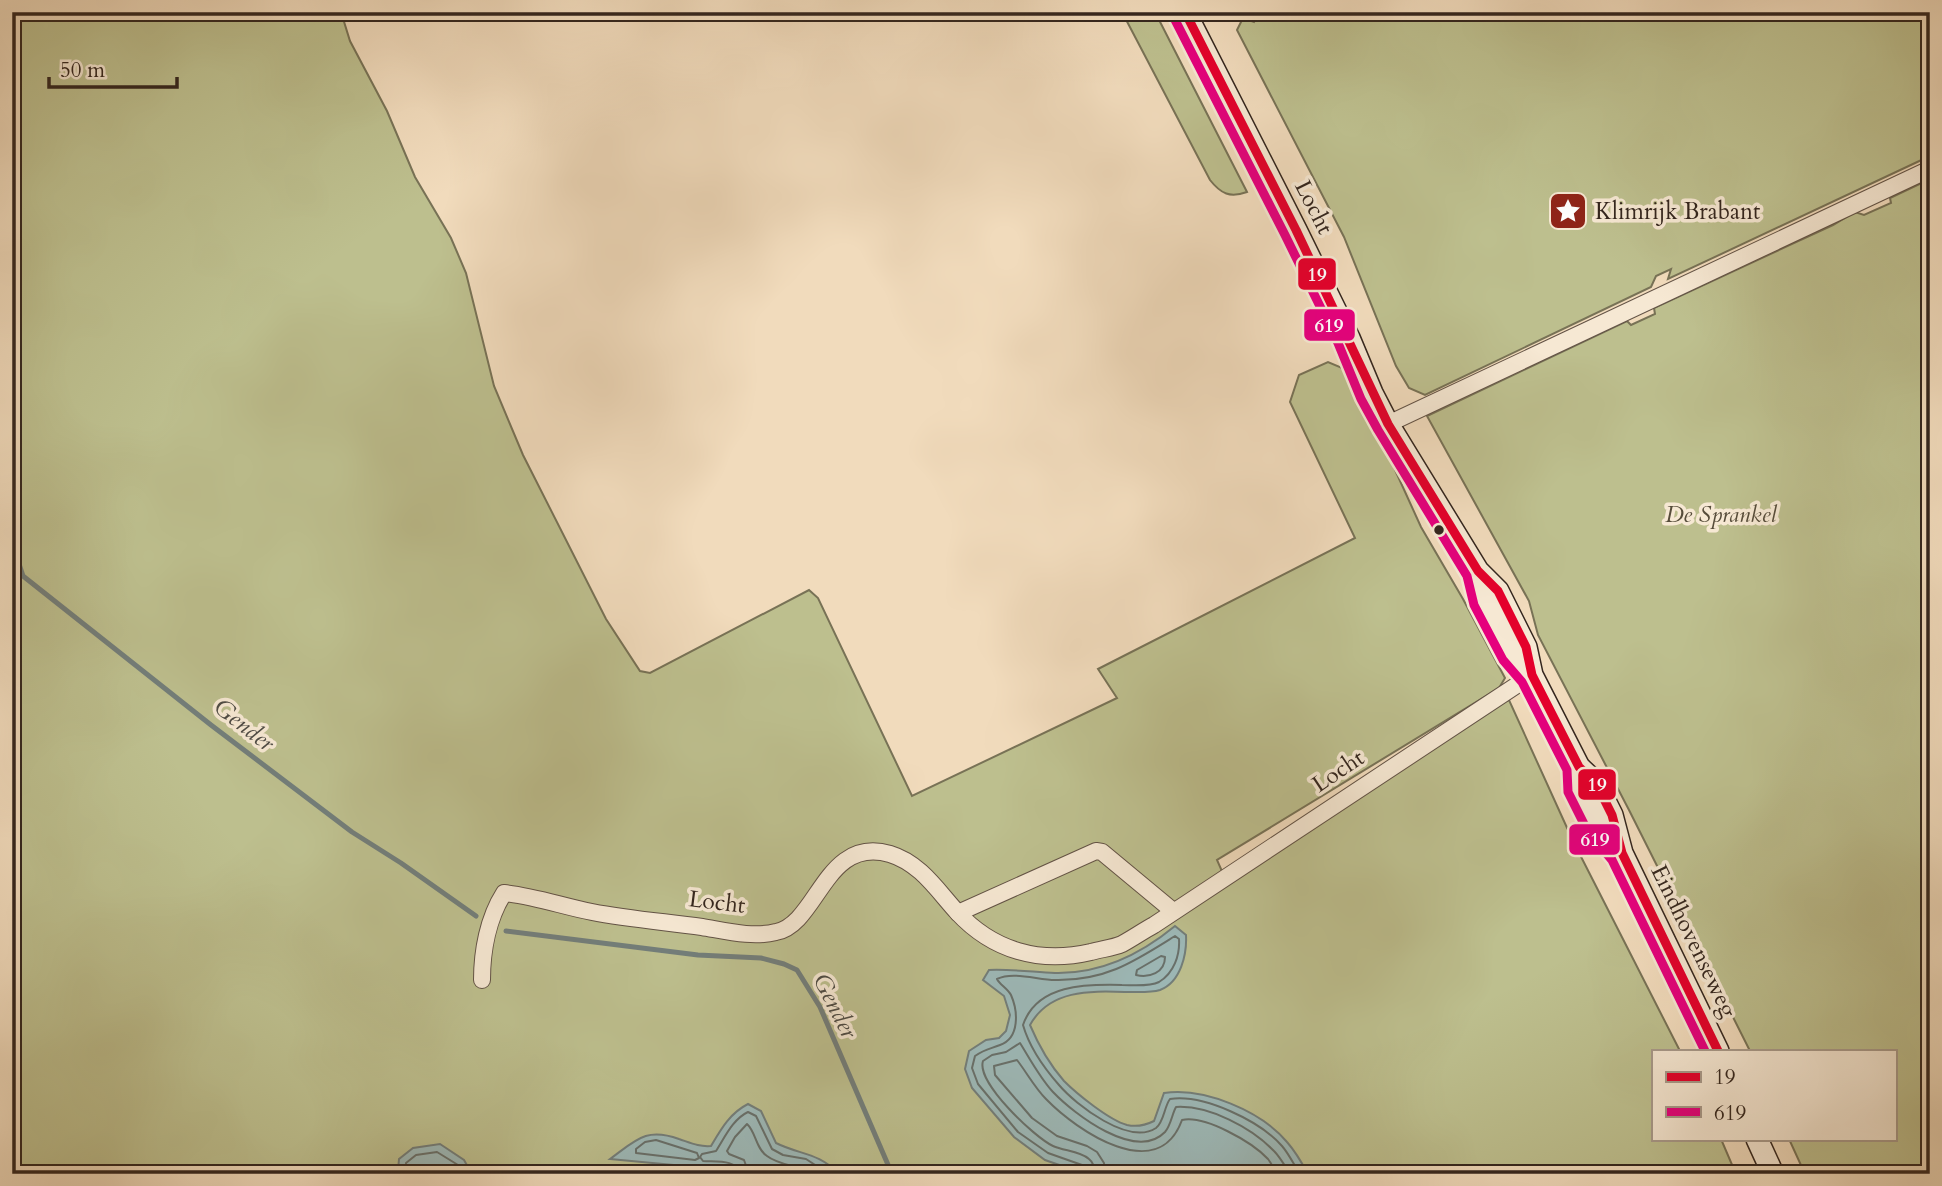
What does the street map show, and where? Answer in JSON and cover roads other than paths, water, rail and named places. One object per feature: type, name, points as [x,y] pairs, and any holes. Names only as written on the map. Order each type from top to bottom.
[{"type":"street","name":"Locht","points":[[482,980],[486,939],[498,902],[504,893],[641,919],[747,934],[777,932],[796,923],[836,868],[864,852],[889,853],[920,869],[958,914],[978,932],[1005,948],[1022,954],[1049,957],[1078,955],[1120,945],[1532,675],[1513,653],[1485,598],[1478,571],[1388,424],[1296,230],[1185,12]]},
{"type":"street","points":[[1388,424],[1930,169]]},
{"type":"street","name":"Eindhovenseweg","points":[[1532,675],[1578,767],[1580,788],[1598,825],[1622,853],[1718,1050]]},
{"type":"street","points":[[958,914],[1097,851],[1102,852],[1173,911]]},
{"type":"street","points":[[1758,1140],[1773,1174]]},
{"type":"water","points":[[1175,926],[1186,935],[1181,967],[1173,981],[1152,992],[1099,992],[1060,998],[1038,1013],[1030,1025],[1041,1047],[1064,1081],[1111,1118],[1137,1126],[1154,1121],[1164,1093],[1180,1092],[1214,1098],[1247,1111],[1276,1131],[1293,1149],[1308,1174],[1085,1174],[1045,1160],[1014,1137],[972,1088],[965,1069],[969,1051],[986,1040],[999,1038],[1006,1031],[1010,1015],[1004,996],[983,980],[989,970],[1055,973],[1088,970],[1134,953]]},
{"type":"water","points":[[748,1104],[761,1111],[776,1143],[816,1158],[839,1174],[769,1174],[610,1159],[635,1141],[650,1135],[658,1134],[711,1146],[731,1117]]},
{"type":"water","points":[[440,1144],[464,1160],[472,1174],[400,1174],[399,1159],[413,1148]]},
{"type":"waterway","name":"Gender","points":[[12,543],[23,576],[211,725],[352,832],[476,916]]},
{"type":"waterway","name":"Gender","points":[[506,931],[698,955],[761,958],[797,970],[820,1007],[892,1174]]},
{"type":"place","name":"Klimrijk Brabant","points":[[1568,211]]},
{"type":"park label","name":"De Sprankel","points":[[1721,514]]}]
